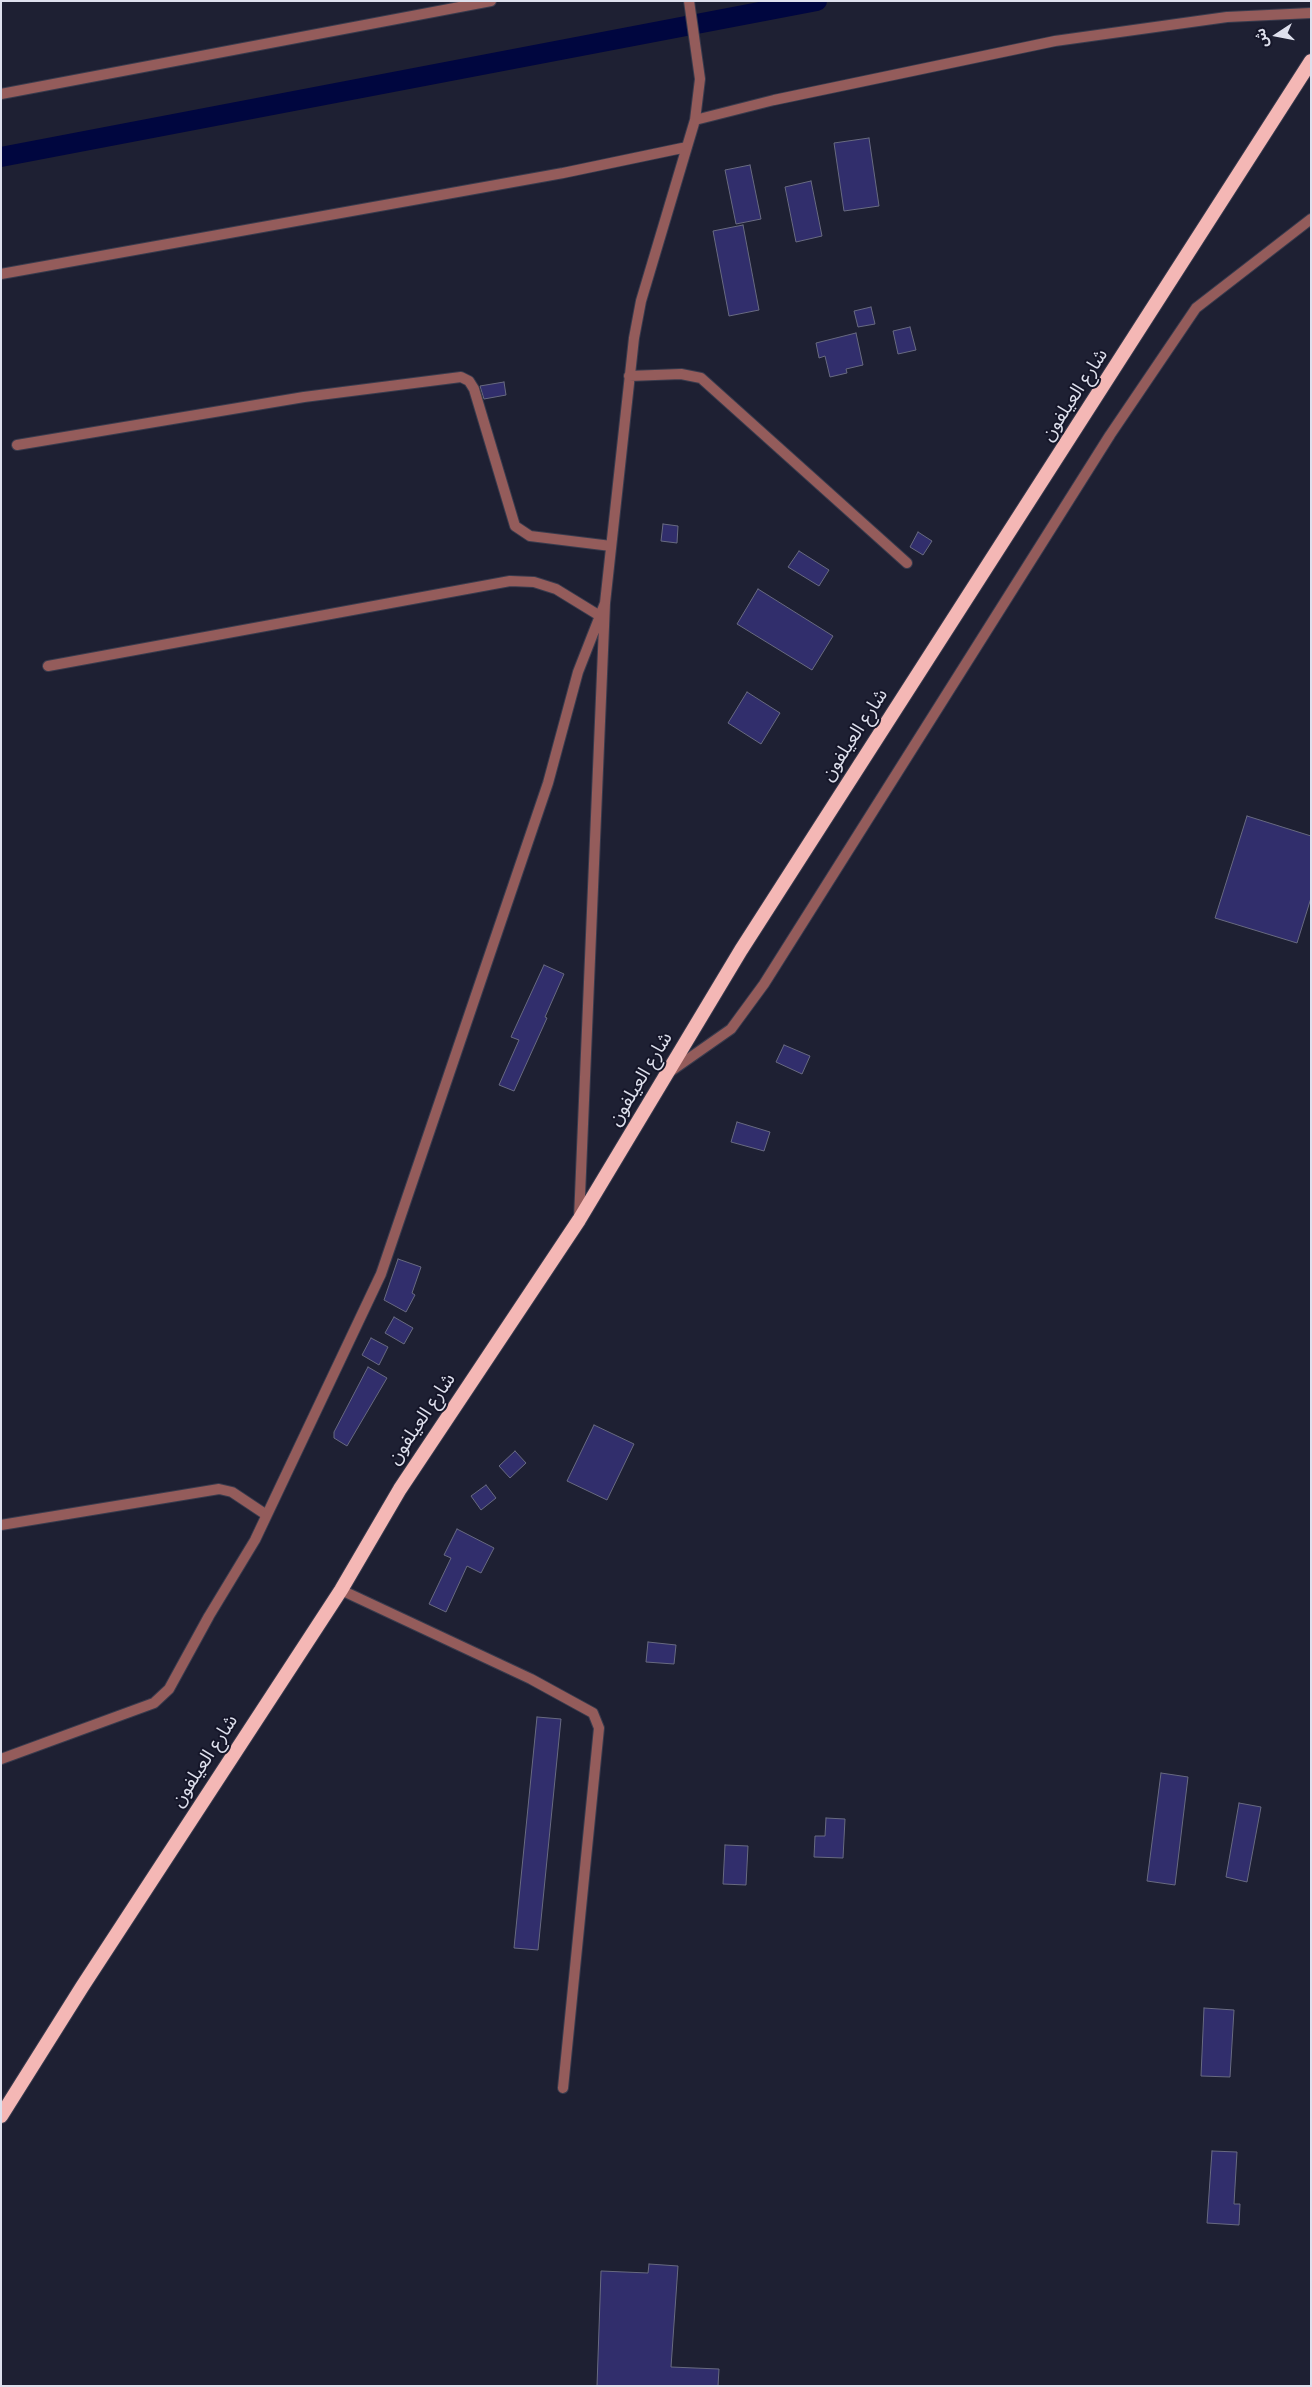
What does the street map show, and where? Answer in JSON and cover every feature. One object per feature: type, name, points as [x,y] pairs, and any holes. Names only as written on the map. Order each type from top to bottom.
[{"type":"highway","name":"شارع العيلفون","points":[[1,2116],[82,1987],[341,1590],[400,1488],[579,1220],[740,950],[1153,310],[1311,61]]},
{"type":"street","points":[[1,94],[492,1]]},
{"type":"street","points":[[579,1220],[605,603],[629,376],[641,301],[695,120],[700,79],[689,5]]},
{"type":"street","points":[[695,120],[774,100],[1055,41],[1227,17],[1311,13]]},
{"type":"street","points":[[1,274],[553,174],[687,147]]},
{"type":"street","points":[[668,1073],[730,1029],[764,984],[1104,443],[1192,313],[1207,297],[1311,220]]},
{"type":"street","points":[[629,376],[681,374],[701,378],[907,563]]},
{"type":"street","points":[[17,445],[304,397],[461,377],[474,388],[515,526],[530,536],[611,546]]},
{"type":"street","points":[[48,666],[510,581],[534,582],[556,589],[600,616]]},
{"type":"street","points":[[1,1759],[154,1703],[169,1689],[254,1540],[381,1274],[548,783],[578,672],[605,603]]},
{"type":"street","points":[[1,1525],[219,1490],[232,1492],[265,1514]]},
{"type":"street","points":[[341,1590],[531,1679],[593,1713],[599,1728],[563,2088]]},
{"type":"building","points":[[869,138],[879,206],[844,211],[834,143]]},
{"type":"building","points":[[750,165],[761,219],[736,224],[725,170]]},
{"type":"building","points":[[811,181],[822,236],[796,242],[785,187]]},
{"type":"building","points":[[743,225],[759,310],[729,316],[713,231]]},
{"type":"building","points":[[871,307],[875,324],[858,327],[854,311]]},
{"type":"building","points":[[910,327],[916,350],[898,354],[893,331]]},
{"type":"building","points":[[856,333],[863,365],[846,369],[847,373],[830,377],[825,356],[819,358],[816,343]]},
{"type":"building","points":[[504,382],[506,395],[484,399],[480,386]]},
{"type":"building","points":[[663,524],[678,526],[677,543],[661,541]]},
{"type":"building","points":[[918,532],[932,541],[923,555],[910,547]]},
{"type":"building","points":[[799,551],[829,570],[819,586],[788,567]]},
{"type":"building","points":[[758,589],[833,636],[812,670],[737,624]]},
{"type":"building","points":[[747,692],[780,713],[761,744],[728,723]]},
{"type":"building","points":[[1247,816],[1311,836],[1311,898],[1297,943],[1215,918]]},
{"type":"building","points":[[544,965],[564,974],[545,1017],[547,1018],[514,1091],[499,1085],[519,1040],[511,1037]]},
{"type":"building","points":[[784,1045],[810,1056],[802,1074],[776,1062]]},
{"type":"building","points":[[737,1122],[770,1132],[764,1151],[731,1142]]},
{"type":"building","points":[[398,1259],[421,1267],[412,1293],[415,1295],[406,1312],[384,1300]]},
{"type":"building","points":[[394,1317],[413,1328],[404,1344],[385,1333]]},
{"type":"building","points":[[371,1338],[388,1347],[379,1365],[362,1355]]},
{"type":"building","points":[[368,1367],[387,1378],[347,1446],[334,1438],[334,1432]]},
{"type":"building","points":[[594,1425],[634,1444],[607,1500],[567,1481]]},
{"type":"building","points":[[515,1451],[526,1463],[510,1478],[499,1466]]},
{"type":"building","points":[[486,1485],[496,1498],[481,1510],[471,1496]]},
{"type":"building","points":[[457,1529],[494,1548],[481,1573],[467,1566],[446,1612],[429,1604],[451,1558],[444,1555]]},
{"type":"building","points":[[648,1642],[676,1645],[674,1664],[646,1662]]},
{"type":"building","points":[[537,1717],[561,1719],[538,1950],[514,1948]]},
{"type":"building","points":[[1161,1773],[1188,1777],[1175,1885],[1147,1881]]},
{"type":"building","points":[[1239,1803],[1261,1807],[1247,1882],[1226,1877]]},
{"type":"building","points":[[826,1818],[845,1819],[843,1858],[814,1857],[815,1836],[825,1836]]},
{"type":"building","points":[[725,1845],[748,1846],[746,1885],[723,1884]]},
{"type":"building","points":[[1204,2008],[1234,2010],[1230,2077],[1201,2076]]},
{"type":"building","points":[[1212,2151],[1237,2152],[1234,2204],[1240,2204],[1239,2225],[1207,2223]]},
{"type":"building","points":[[649,2264],[678,2266],[671,2367],[719,2369],[718,2386],[597,2386],[601,2271],[648,2273]]},
{"type":"waterway","points":[[1,157],[817,1]]}]
